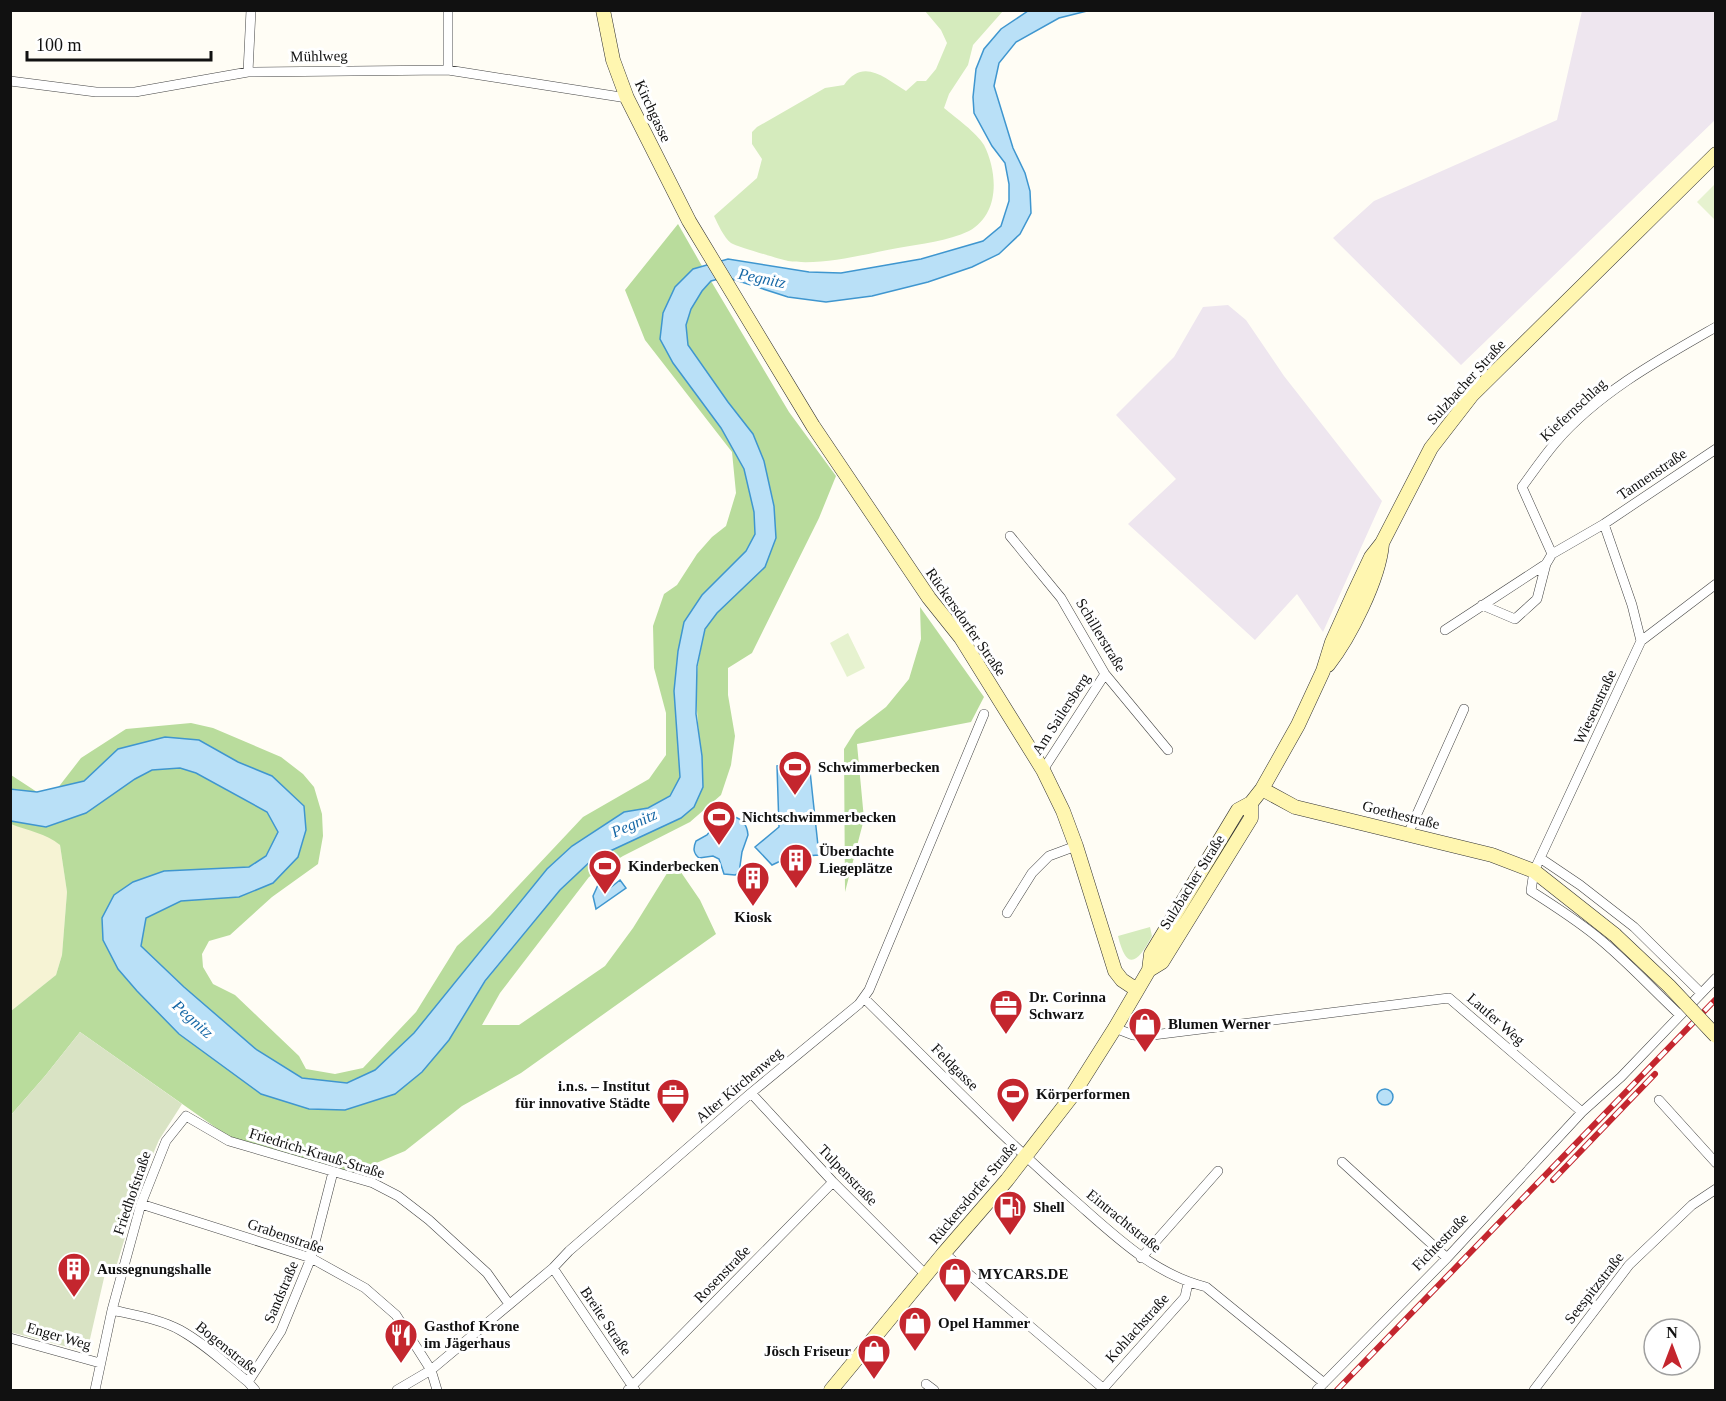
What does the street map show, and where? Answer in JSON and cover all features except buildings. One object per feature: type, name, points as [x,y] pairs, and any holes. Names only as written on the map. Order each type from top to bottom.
[{"type":"main road","name":"Kirchgasse","points":[[603,10],[613,60],[627,98],[688,221],[794,395]]},
{"type":"main road","name":"Sulzbacher Straße","points":[[1137,990],[1149,970],[1162,962],[1251,818],[1251,803],[1262,789],[1298,725],[1323,671],[1339,651],[1366,598],[1381,560],[1382,543],[1431,448],[1472,395],[1716,154]]},
{"type":"main road","name":"Rückersdorfer Straße","points":[[794,395],[929,598],[961,638],[1043,770],[1063,811],[1076,846],[1116,971],[1122,981],[1137,990],[1072,1096],[1025,1157],[831,1390]]},
{"type":"main road","name":"Goethestraße","points":[[1262,789],[1295,807],[1537,865],[1670,986],[1716,1036]]},
{"type":"street","points":[[248,72],[251,10]]},
{"type":"street","points":[[448,10],[448,70]]},
{"type":"street","name":"Mühlweg","points":[[10,81],[96,92],[135,92],[248,72],[448,70],[627,98]]},
{"type":"street","name":"Kiefernschlag","points":[[1552,554],[1522,487],[1556,441],[1598,402],[1649,366],[1716,327]]},
{"type":"street","name":"Tannenstraße","points":[[1482,605],[1515,618],[1537,599],[1546,564],[1552,554],[1604,524],[1716,449]]},
{"type":"street","points":[[1604,524],[1632,605],[1641,641]]},
{"type":"street","name":"Schillerstraße","points":[[1010,536],[1061,598],[1105,674],[1168,750]]},
{"type":"street","name":"Tannenstraße","points":[[1445,630],[1546,564]]},
{"type":"street","name":"Wiesenstraße","points":[[1537,865],[1641,641],[1716,584]]},
{"type":"street","name":"Am Sailersberg","points":[[1043,770],[1105,674]]},
{"type":"street","points":[[1408,834],[1464,709]]},
{"type":"street","name":"Alter Kirchenweg","points":[[397,1390],[431,1371],[553,1268],[569,1251],[751,1093],[859,1004],[869,990],[984,714]]},
{"type":"street","points":[[1007,913],[1032,873],[1049,856],[1076,846]]},
{"type":"street","points":[[1537,865],[1531,891],[1566,913],[1596,936],[1680,1016]]},
{"type":"street","name":"Goethestraße","points":[[1537,865],[1580,885],[1634,927],[1701,993]]},
{"type":"street","points":[[1582,1112],[1621,1077],[1716,978]]},
{"type":"street","name":"Feldgasse","points":[[864,998],[1025,1157]]},
{"type":"street","name":"Laufer Weg","points":[[1115,1028],[1133,1035],[1145,1036],[1449,998],[1582,1112]]},
{"type":"street","name":"Tulpenstraße","points":[[751,1093],[833,1182],[926,1275]]},
{"type":"street","points":[[1659,1100],[1716,1163]]},
{"type":"street","name":"Fichtestraße","points":[[1321,1387],[1448,1258],[1582,1112]]},
{"type":"street","name":"Friedrich-Krauß-Straße","points":[[186,1116],[229,1141],[373,1183],[398,1196],[429,1220],[487,1273],[509,1304]]},
{"type":"street","name":"Friedhofstraße","points":[[95,1390],[111,1310],[141,1204],[166,1142],[186,1116]]},
{"type":"street","name":"Eintrachtstraße","points":[[1025,1157],[1141,1258],[1188,1282],[1206,1287],[1321,1387]]},
{"type":"street","points":[[1342,1162],[1448,1258]]},
{"type":"street","points":[[1141,1258],[1218,1171]]},
{"type":"street","name":"Sandstraße","points":[[248,1382],[281,1331],[311,1258],[333,1172]]},
{"type":"street","name":"Rosenstraße","points":[[632,1389],[833,1182]]},
{"type":"street","name":"Seespitzstraße","points":[[1534,1390],[1629,1265],[1692,1205],[1716,1190]]},
{"type":"street","name":"Grabenstraße","points":[[141,1204],[311,1258],[365,1288],[396,1315],[431,1371],[437,1390]]},
{"type":"street","points":[[944,1253],[1103,1390]]},
{"type":"street","name":"Breite Straße","points":[[553,1268],[632,1389]]},
{"type":"street","name":"Kohlachstraße","points":[[1103,1390],[1185,1297],[1188,1282]]},
{"type":"street","name":"Bogenstraße","points":[[111,1310],[177,1329],[196,1340],[255,1390]]},
{"type":"street","name":"Enger Weg","points":[[10,1338],[100,1363]]},
{"type":"street","points":[[926,1384],[934,1390]]},
{"type":"shaded area","points":[[1582,11],[1715,11],[1715,120],[1461,365],[1333,238],[1374,201],[1557,120]]},
{"type":"shaded area","points":[[1228,305],[1246,320],[1284,376],[1382,501],[1323,632],[1297,594],[1255,640],[1128,524],[1176,479],[1116,415],[1174,357],[1203,307]]},
{"type":"shaded area","points":[[11,824],[50,836],[60,845],[67,892],[62,955],[56,975],[11,1011]]},
{"type":"green space","points":[[925,11],[1003,11],[973,45],[968,65],[949,94],[944,108],[976,135],[989,156],[994,180],[993,192],[991,204],[979,224],[969,231],[943,240],[815,262],[788,261],[728,241],[714,216],[757,178],[762,159],[752,144],[752,132],[825,88],[844,85],[859,72],[866,71],[882,76],[906,91],[917,81],[926,81],[936,69],[947,43],[941,30]]},
{"type":"green space","points":[[1715,184],[1715,220],[1697,202]]},
{"type":"green space","points":[[678,224],[702,266],[693,269],[673,363],[721,428],[744,469],[754,512],[755,534],[746,551],[702,595],[678,651],[674,691],[680,777],[670,796],[648,808],[624,812],[572,846],[547,869],[414,1033],[375,1070],[347,1083],[302,1078],[257,1050],[184,987],[141,946],[146,918],[181,901],[239,897],[298,857],[272,776],[238,762],[118,749],[84,781],[57,789],[81,758],[126,729],[191,723],[213,728],[281,757],[303,774],[314,787],[322,814],[323,836],[318,864],[272,897],[230,935],[209,941],[202,954],[203,967],[213,984],[235,995],[299,1056],[306,1069],[335,1074],[363,1068],[416,1012],[457,946],[490,916],[583,817],[649,779],[666,755],[666,713],[654,668],[653,626],[664,594],[677,585],[697,554],[712,537],[726,526],[736,493],[732,452],[645,340],[625,290]]},
{"type":"green space","points":[[711,281],[789,412],[836,476],[819,518],[752,653],[728,668],[728,695],[735,736],[731,765],[721,795],[690,822],[623,856],[589,877],[500,993],[482,1025],[519,1025],[605,966],[633,928],[674,862],[700,900],[716,934],[521,1073],[462,1106],[405,1151],[350,1174],[232,1139],[80,1032],[11,1115],[11,1011],[56,975],[62,955],[67,892],[60,845],[43,835],[11,824],[11,821],[46,827],[152,770],[180,768],[196,773],[267,812],[278,832],[266,856],[249,867],[217,870],[102,918],[309,1109],[345,1110],[395,1094],[422,1072],[449,1040],[485,982],[560,890],[593,859],[627,842],[703,787],[697,683],[704,634],[719,610],[765,567],[753,434],[688,346],[686,325],[691,309],[702,290]]},
{"type":"green space","points":[[920,607],[984,697],[971,722],[857,744],[864,819],[845,892],[844,749],[856,730],[886,707],[909,679],[921,639]]},
{"type":"green space","points":[[848,633],[865,668],[847,677],[830,643]]},
{"type":"green space","points":[[11,775],[37,792],[11,789]]},
{"type":"green space","points":[[1150,927],[1152,936],[1147,945],[1137,957],[1133,960],[1129,959],[1121,948],[1118,936]]},
{"type":"green space","points":[[80,1032],[182,1104],[159,1140],[144,1175],[116,1267],[107,1265],[87,1352],[10,1332],[11,1115]]},
{"type":"water","name":"Pegnitz","points":[[1028,11],[1087,11],[1059,18],[1016,42],[999,63],[994,86],[1013,148],[1025,173],[1030,191],[1031,213],[1020,234],[999,254],[972,267],[928,282],[872,296],[826,302],[788,297],[726,277],[711,281],[691,309],[686,325],[688,345],[753,434],[764,461],[774,506],[776,538],[765,567],[717,613],[705,629],[697,666],[696,714],[702,756],[703,787],[694,807],[681,818],[593,859],[560,890],[485,981],[449,1040],[422,1072],[395,1094],[345,1110],[309,1109],[261,1094],[179,1034],[118,969],[103,940],[102,918],[114,895],[133,882],[164,871],[249,867],[266,856],[278,832],[267,812],[196,773],[180,768],[152,770],[86,813],[46,827],[11,821],[10,789],[37,792],[84,781],[118,749],[165,737],[199,740],[238,762],[272,776],[304,806],[306,830],[298,857],[273,883],[239,897],[181,901],[146,918],[141,946],[184,987],[257,1050],[302,1078],[347,1083],[375,1070],[414,1033],[547,869],[572,846],[624,812],[648,808],[670,796],[680,777],[674,691],[684,622],[702,595],[746,551],[755,534],[754,512],[744,469],[721,428],[673,363],[660,339],[663,313],[675,287],[693,269],[728,259],[809,272],[841,273],[921,259],[983,241],[1001,226],[1009,201],[1009,184],[1005,163],[992,146],[974,113],[976,69],[984,49],[1001,29]]},
{"type":"water","name":"Schwimmerbecken","points":[[809,762],[819,855],[789,857],[772,865],[755,847],[779,827],[777,766]]},
{"type":"water","name":"Nichtschwimmerbecken","points":[[729,816],[743,821],[748,835],[742,852],[739,873],[735,875],[724,874],[719,859],[713,856],[699,858],[694,850],[696,841],[707,835],[718,821]]},
{"type":"water","name":"Kinderbecken","points":[[620,880],[626,888],[596,909],[593,896],[598,885],[610,888]]},
{"type":"water","points":[[1385,1089],[1393,1097],[1385,1105],[1377,1097]]},
{"type":"railway","points":[[1337,1390],[1716,999]]},
{"type":"railway","points":[[1553,1180],[1655,1074]]},
{"type":"place","name":"Schwimmerbecken","points":[[795,796]]},
{"type":"place","name":"Nichtschwimmerbecken","points":[[719,846]]},
{"type":"place","name":"Überdachte Liegeplätze","points":[[796,889]]},
{"type":"place","name":"Kinderbecken","points":[[605,895]]},
{"type":"place","name":"Kiosk","points":[[753,907]]},
{"type":"place","name":"Dr. Corinna Schwarz","points":[[1006,1035]]},
{"type":"place","name":"Blumen Werner","points":[[1145,1053]]},
{"type":"place","name":"Körperformen","points":[[1013,1123]]},
{"type":"place","name":"i.n.s. – Institut für innovative Städte","points":[[673,1124]]},
{"type":"place","name":"Shell","points":[[1010,1236]]},
{"type":"place","name":"Aussegnungshalle","points":[[74,1298]]},
{"type":"place","name":"MYCARS.DE","points":[[955,1303]]},
{"type":"place","name":"Opel Hammer","points":[[915,1352]]},
{"type":"place","name":"Gasthof Krone im Jägerhaus","points":[[401,1364]]},
{"type":"place","name":"Jösch Friseur","points":[[874,1380]]}]
